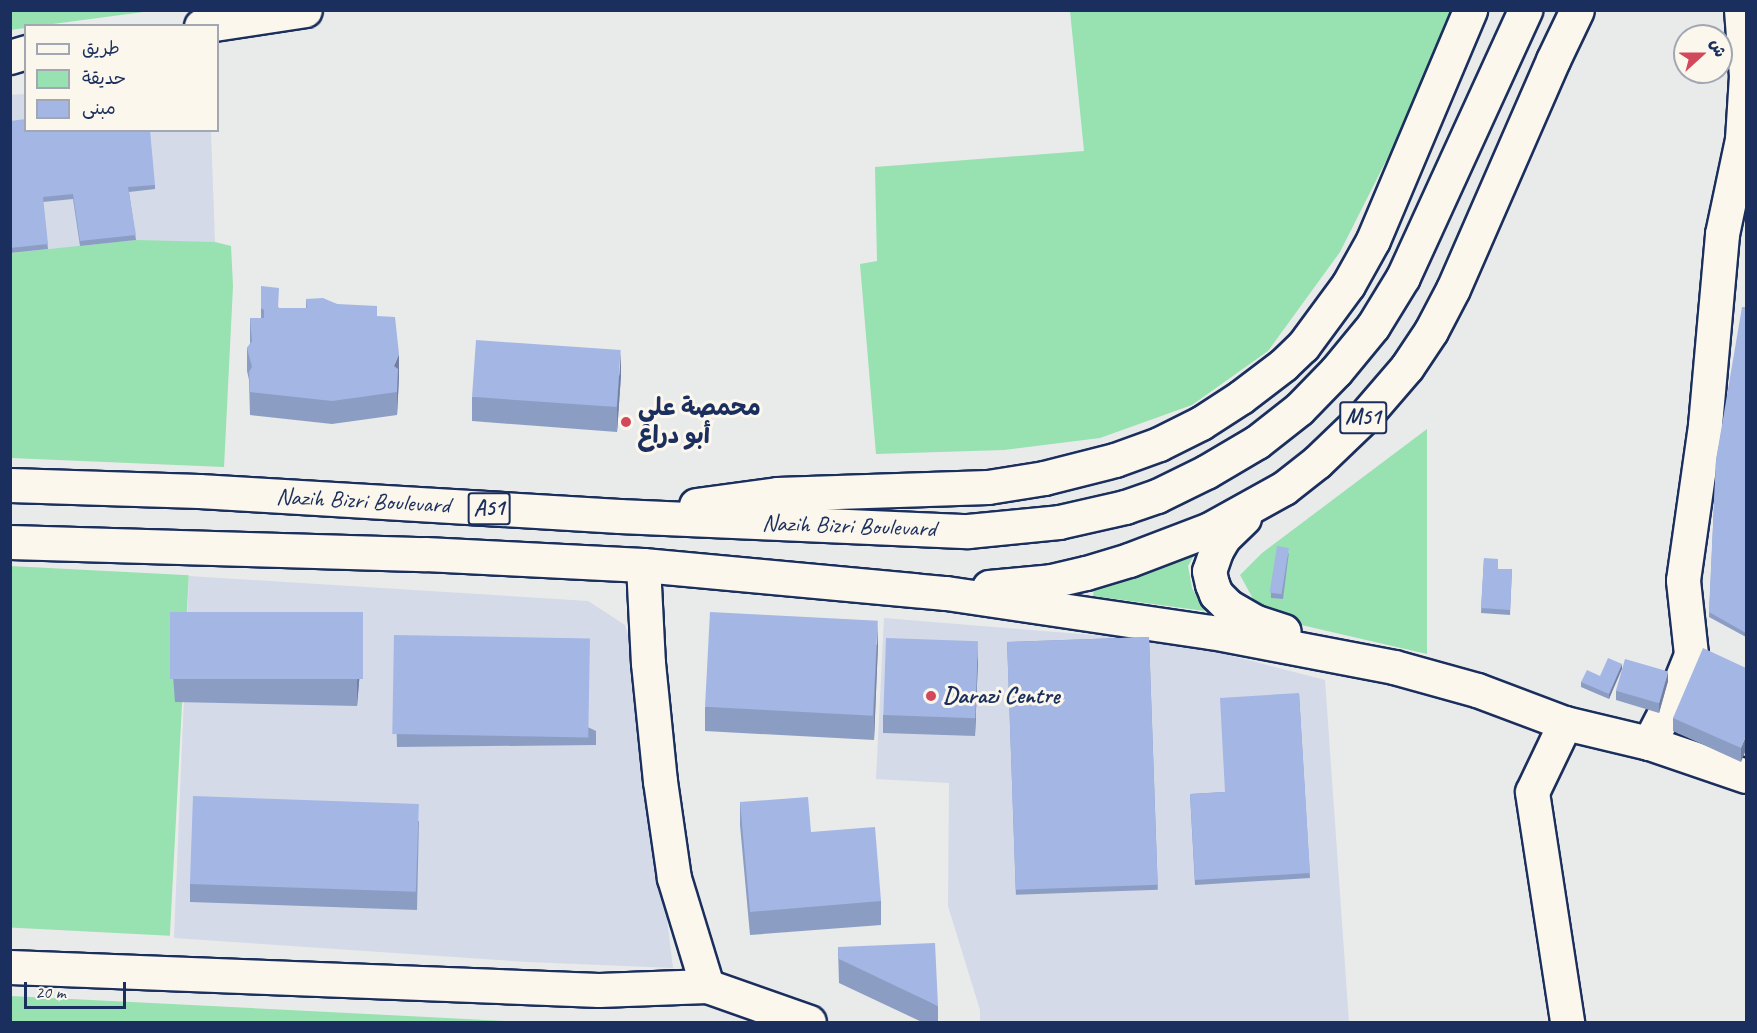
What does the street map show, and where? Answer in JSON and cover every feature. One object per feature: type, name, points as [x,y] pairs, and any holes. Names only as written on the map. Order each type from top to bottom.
[{"type":"main road","points":[[214,24],[305,10]]},
{"type":"main road","points":[[619,516],[777,494],[988,487],[1044,478],[1115,460],[1159,444],[1201,423],[1241,397],[1303,346],[1348,285],[1373,240],[1470,10]]},
{"type":"main road","name":"M51","points":[[968,531],[1059,522],[1125,507],[1157,496],[1257,442],[1299,409],[1373,326],[1403,277],[1525,10]]},
{"type":"main road","name":"M51","points":[[946,593],[1051,581],[1108,567],[1210,529],[1265,499],[1317,462],[1364,417],[1407,367],[1431,331],[1453,289],[1552,60],[1577,10]]},
{"type":"main road","points":[[1649,743],[1678,687],[1691,654],[1683,580],[1705,424],[1722,234],[1742,139],[1746,76],[1741,10]]},
{"type":"main road","name":"Nazih Bizri Boulevard","points":[[10,485],[199,491],[619,516],[968,531]]},
{"type":"main road","points":[[1265,499],[1233,527],[1216,551],[1209,571],[1216,594],[1228,606],[1256,622],[1394,667],[1477,690],[1565,723],[1649,743],[1746,776]]},
{"type":"main road","name":"Nazih Bizri Boulevard","points":[[10,542],[413,553],[643,565],[946,593]]},
{"type":"main road","points":[[643,565],[650,686],[660,781],[674,878],[707,986]]},
{"type":"main road","points":[[946,593],[1211,632],[1394,667]]},
{"type":"main road","points":[[1565,723],[1532,792],[1567,1023]]},
{"type":"main road","points":[[10,967],[599,990],[707,986],[810,1023]]},
{"type":"shaded area","points":[[24,94],[24,132],[211,132],[215,242],[11,256],[10,95]]},
{"type":"shaded area","points":[[189,576],[588,601],[625,625],[636,664],[673,968],[528,962],[174,938]]},
{"type":"shaded area","points":[[884,618],[1179,642],[1325,680],[1349,1022],[980,1022],[980,1010],[948,906],[949,783],[876,779]]},
{"type":"green space","points":[[11,10],[151,11],[53,24],[24,24],[24,28],[11,30]]},
{"type":"green space","points":[[1070,11],[1461,12],[1340,252],[1268,351],[1192,405],[1100,438],[1004,450],[876,454],[860,264],[877,261],[875,167],[1084,151]]},
{"type":"green space","points":[[136,240],[215,242],[231,246],[233,286],[224,467],[11,458],[11,253]]},
{"type":"green space","points":[[1427,429],[1427,654],[1297,624],[1257,606],[1240,575],[1262,553]]},
{"type":"green space","points":[[1198,548],[1188,566],[1192,588],[1205,611],[1093,596],[1094,587],[1140,574]]},
{"type":"green space","points":[[10,566],[189,575],[170,936],[10,927]]},
{"type":"green space","points":[[11,996],[526,1022],[11,1022]]},
{"type":"building","points":[[24,119],[24,132],[150,132],[155,185],[128,187],[136,235],[80,241],[73,194],[43,197],[48,244],[10,248],[10,121]]},
{"type":"building","points":[[261,286],[279,288],[278,308],[307,308],[306,299],[323,298],[337,304],[377,306],[377,316],[395,317],[399,354],[394,366],[398,369],[397,392],[332,401],[250,392],[249,372],[252,367],[247,348],[252,341],[250,318],[264,318],[264,310],[261,308]]},
{"type":"building","points":[[1742,307],[1746,307],[1746,633],[1709,612],[1716,460]]},
{"type":"building","points":[[476,340],[621,350],[617,407],[472,397]]},
{"type":"building","points":[[1277,546],[1289,548],[1281,594],[1270,592]]},
{"type":"building","points":[[1484,558],[1498,559],[1498,569],[1512,569],[1510,610],[1481,608]]},
{"type":"building","points":[[170,612],[363,612],[363,679],[170,679]]},
{"type":"building","points":[[710,612],[878,621],[873,716],[705,707]]},
{"type":"building","points":[[394,635],[590,638],[588,737],[392,734]]},
{"type":"building","points":[[1149,637],[1158,885],[1016,890],[1007,642]]},
{"type":"building","name":"Darazi Centre","points":[[886,638],[978,641],[975,718],[883,715]]},
{"type":"building","points":[[1703,648],[1746,668],[1746,736],[1741,748],[1673,718]]},
{"type":"building","points":[[1608,658],[1622,664],[1609,694],[1581,682],[1587,670],[1600,676]]},
{"type":"building","points":[[1625,659],[1668,671],[1659,703],[1616,691]]},
{"type":"building","points":[[1299,693],[1310,873],[1195,880],[1190,794],[1225,792],[1220,698]]},
{"type":"building","points":[[193,796],[419,804],[416,892],[190,884]]},
{"type":"building","points":[[808,797],[811,832],[875,827],[881,901],[750,912],[740,802]]},
{"type":"building","points":[[935,943],[938,1006],[839,959],[838,947]]},
{"type":"place","name":"محمصة علي أبو دراع","points":[[626,422]]},
{"type":"place","name":"Darazi Centre","points":[[931,696]]}]
